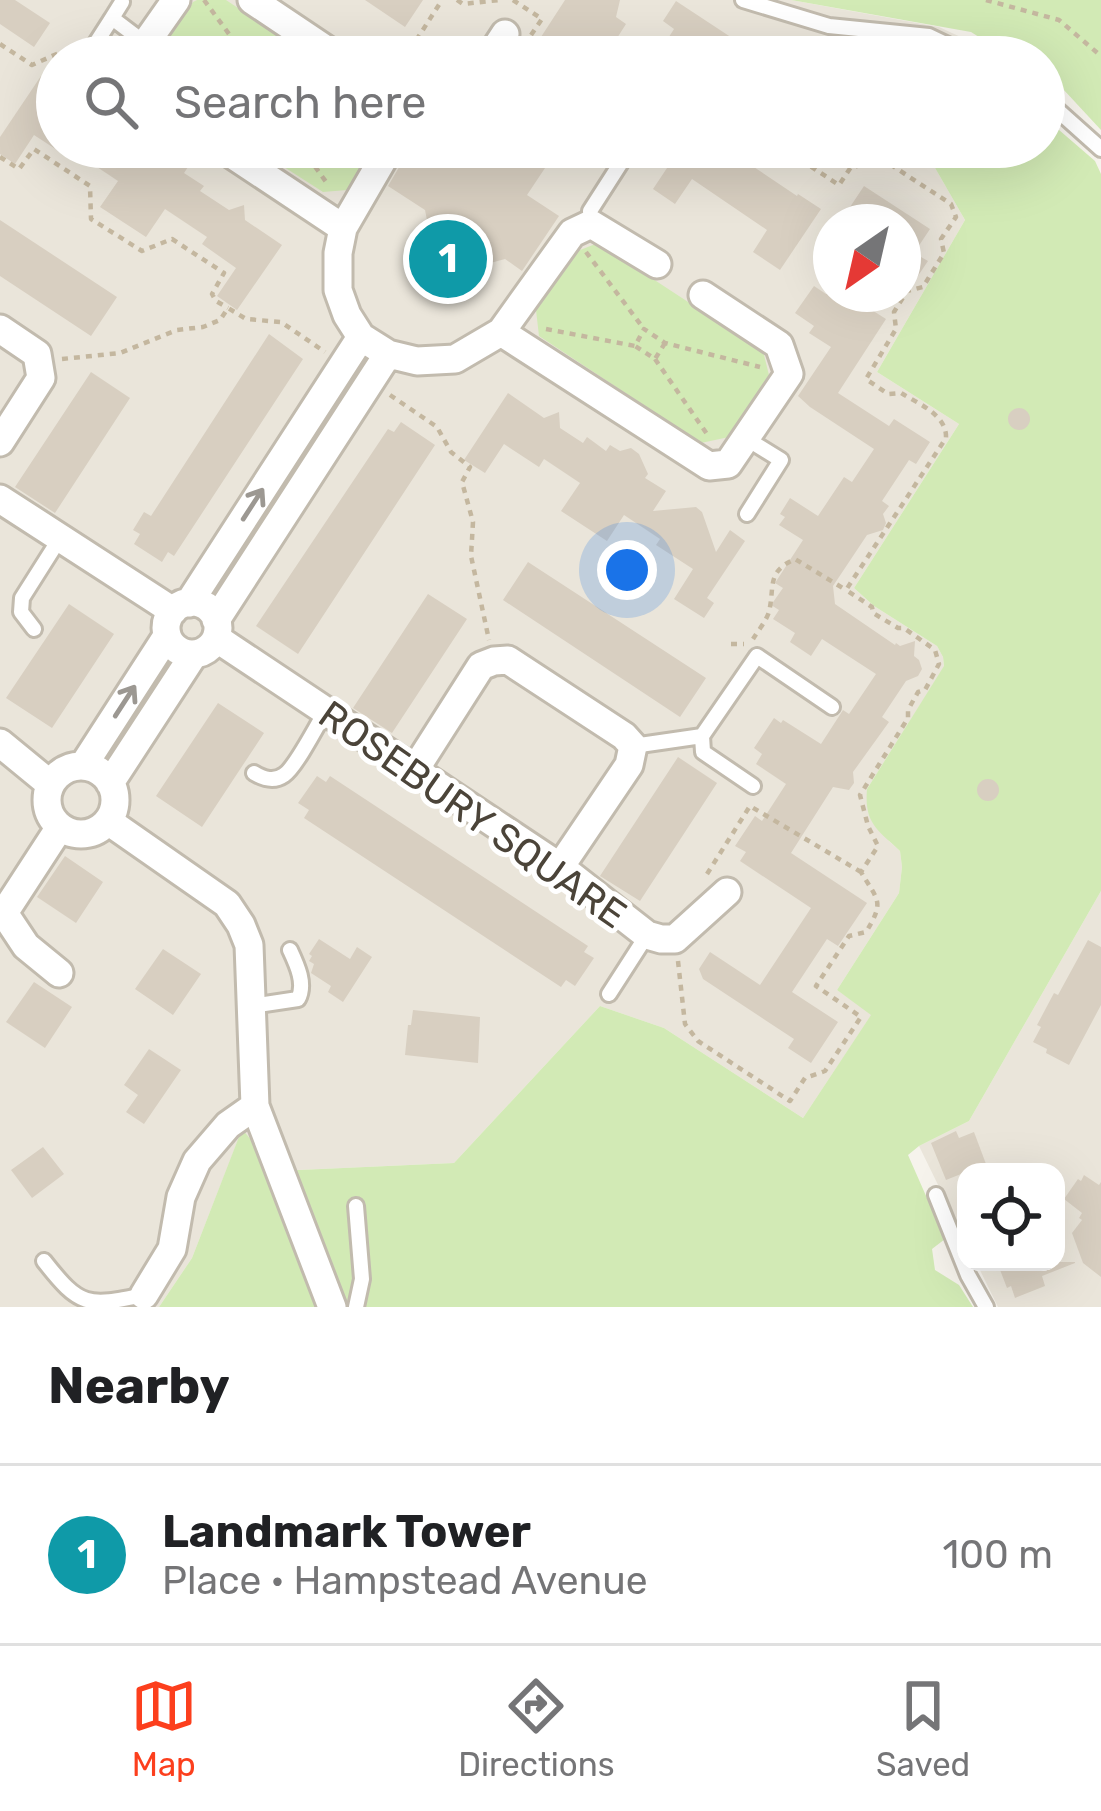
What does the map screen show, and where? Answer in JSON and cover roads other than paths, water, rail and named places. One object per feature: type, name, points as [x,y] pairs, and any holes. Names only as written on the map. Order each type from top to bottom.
[{"type":"street","points":[[151,36],[176,0]]},
{"type":"street","points":[[252,0],[306,36]]},
{"type":"street","points":[[256,168],[346,221]]},
{"type":"street","points":[[378,168],[346,221],[338,253],[338,290],[362,337],[388,354],[417,361],[455,359],[505,327],[581,228],[657,264]]},
{"type":"street","points":[[505,327],[709,466],[728,464],[789,374],[779,345],[703,295]]},
{"type":"street","points":[[0,329],[37,354],[40,378],[0,442]]},
{"type":"street","points":[[83,766],[176,616],[362,337]]},
{"type":"street","points":[[110,783],[388,354]]},
{"type":"street","points":[[0,499],[176,616],[180,652],[208,637]]},
{"type":"street","points":[[176,616],[204,606],[208,637]]},
{"type":"street","name":"ROSEBURY SQUARE","points":[[208,637],[661,937],[727,892]]},
{"type":"street","points":[[414,771],[481,666],[494,661],[508,660],[624,736],[633,746],[629,765],[560,867]]},
{"type":"street","points":[[0,743],[50,784]]},
{"type":"street","points":[[83,766],[96,769],[110,783],[115,805],[108,821],[85,834],[60,827],[46,802],[50,784],[62,771],[83,766]]},
{"type":"street","points":[[108,821],[227,904],[241,925],[249,945],[255,1106],[332,1307]]},
{"type":"street","points":[[59,973],[26,946],[2,913],[60,827]]},
{"type":"street","points":[[144,1295],[172,1249],[181,1197],[197,1161],[228,1125],[255,1106]]},
{"type":"lane","points":[[743,0],[829,26],[929,36]]},
{"type":"lane","points":[[101,36],[122,2]]},
{"type":"lane","points":[[112,19],[128,36]]},
{"type":"lane","points":[[1065,117],[1101,149]]},
{"type":"lane","points":[[581,228],[618,168]]},
{"type":"lane","points":[[747,439],[781,460],[747,514]]},
{"type":"lane","points":[[34,629],[21,612],[22,598],[60,538]]},
{"type":"lane","points":[[753,786],[703,752],[702,736],[757,656],[832,706]]},
{"type":"lane","points":[[254,773],[272,779],[288,773],[325,712]]},
{"type":"lane","points":[[633,746],[702,736]]},
{"type":"lane","points":[[609,994],[661,937]]},
{"type":"lane","points":[[253,1006],[298,999],[302,992],[298,966],[290,950]]},
{"type":"lane","points":[[936,1195],[986,1307]]},
{"type":"lane","points":[[356,1206],[362,1279],[356,1307]]},
{"type":"lane","points":[[44,1261],[79,1300],[105,1305],[144,1295]]},
{"type":"place","name":"Landmark Tower","points":[[448,259]]}]
